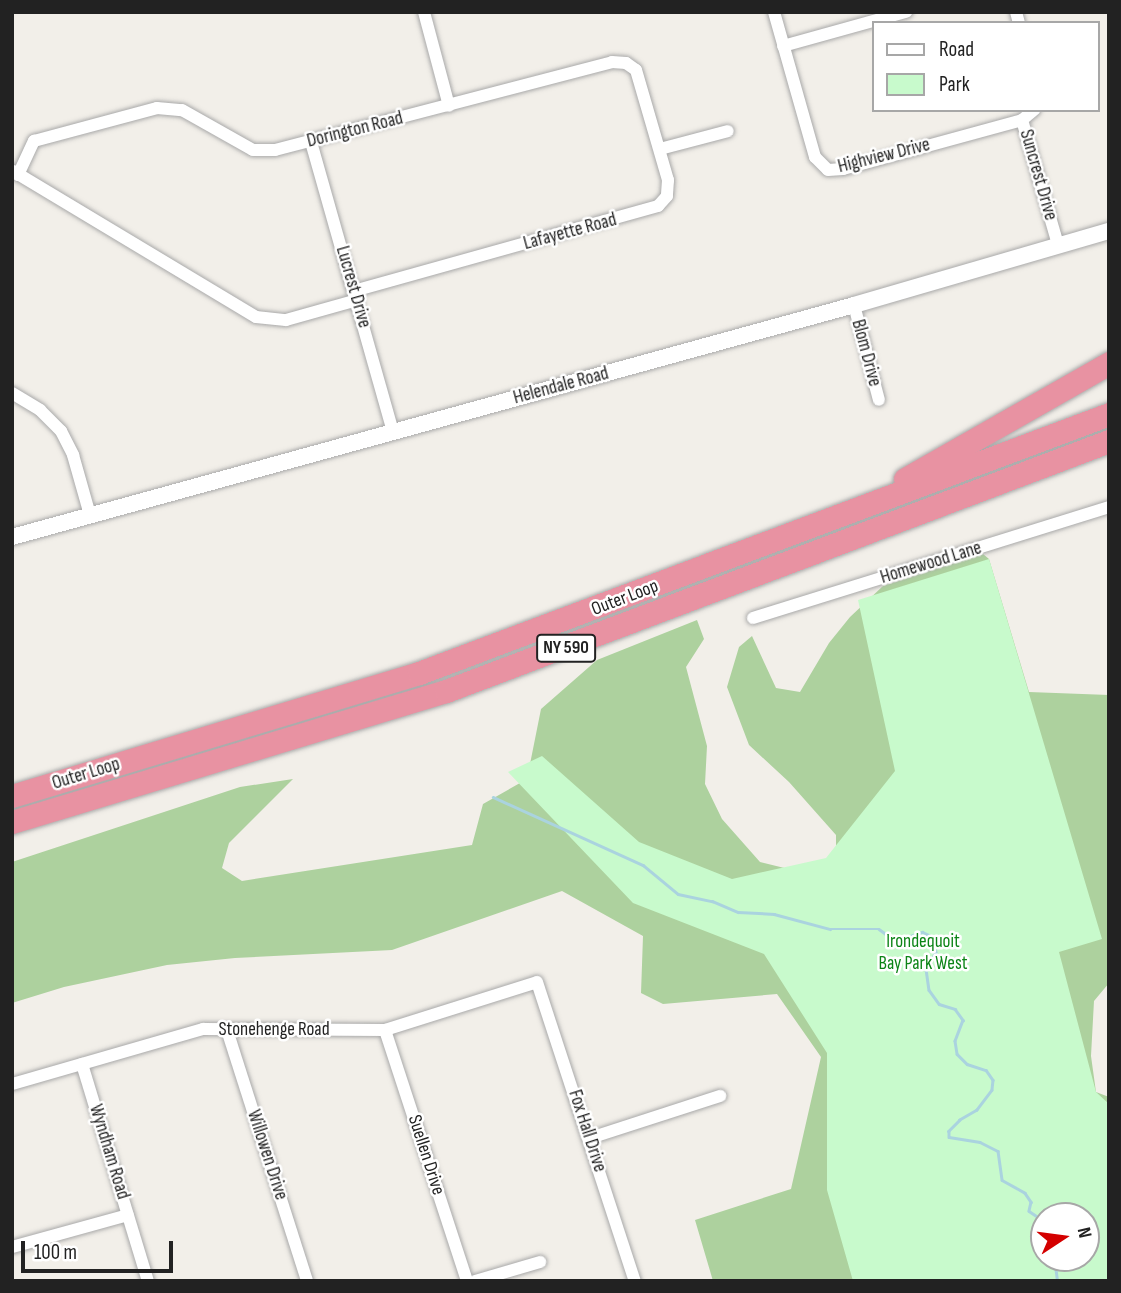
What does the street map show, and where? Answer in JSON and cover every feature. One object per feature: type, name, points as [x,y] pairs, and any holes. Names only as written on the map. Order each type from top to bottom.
[{"type":"highway","points":[[739,555],[816,522],[918,472],[1109,363]]},
{"type":"highway","name":"Outer Loop","points":[[12,796],[401,680],[1109,414]]},
{"type":"highway","name":"Outer Loop","points":[[12,822],[438,694],[1109,441]]},
{"type":"street","points":[[424,12],[449,106]]},
{"type":"street","name":"Highview Drive","points":[[774,12],[815,157],[828,170],[843,169],[1022,120]]},
{"type":"street","points":[[873,21],[906,12]]},
{"type":"street","points":[[783,46],[872,21]]},
{"type":"street","name":"Dorington Road","points":[[15,173],[34,141],[157,108],[181,110],[253,150],[275,150],[620,61],[632,66],[639,76],[660,149]]},
{"type":"street","name":"Suncrest Drive","points":[[1032,112],[1022,120],[1058,245]]},
{"type":"street","points":[[660,149],[727,131]]},
{"type":"street","name":"Lucrest Drive","points":[[311,142],[393,432]]},
{"type":"street","name":"Lafayette Road","points":[[15,173],[256,317],[286,320],[356,296],[652,210],[663,201],[668,188],[660,149]]},
{"type":"street","name":"Helendale Road","points":[[12,537],[854,305],[1109,231]]},
{"type":"street","name":"Blom Drive","points":[[854,305],[879,400]]},
{"type":"street","points":[[12,393],[40,411],[61,431],[73,456],[90,515]]},
{"type":"street","name":"Homewood Lane","points":[[753,618],[1109,507]]},
{"type":"street","name":"Stonehenge Road","points":[[12,1084],[203,1029],[385,1030],[537,982]]},
{"type":"street","name":"Fox Hall Drive","points":[[537,982],[635,1281]]},
{"type":"street","name":"Willowen Drive","points":[[227,1030],[307,1281]]},
{"type":"street","name":"Suellen Drive","points":[[385,1030],[467,1281]]},
{"type":"street","name":"Wyndham Road","points":[[82,1064],[148,1281]]},
{"type":"street","points":[[590,1138],[720,1096]]},
{"type":"street","points":[[12,1247],[128,1215]]},
{"type":"street","points":[[475,1281],[540,1262]]},
{"type":"green space","points":[[983,554],[989,559],[1029,692],[1109,695],[1109,983],[1094,1001],[1091,1056],[1096,1092],[1109,1097],[1109,1281],[713,1281],[695,1220],[791,1189],[821,1057],[777,994],[663,1004],[641,993],[643,936],[562,891],[392,950],[235,958],[167,965],[64,987],[12,1003],[12,862],[240,787],[293,779],[229,843],[222,868],[242,881],[472,845],[483,804],[527,779],[541,709],[597,660],[697,620],[704,639],[686,667],[707,746],[705,784],[722,819],[760,862],[817,876],[836,870],[836,835],[789,782],[749,745],[727,687],[739,647],[752,636],[776,688],[800,692],[829,643],[850,617],[883,586]]},
{"type":"green space","name":"Irondequoit Bay Park West","points":[[989,559],[1102,939],[1059,952],[1096,1092],[1109,1104],[1109,1281],[853,1281],[827,1190],[827,1053],[764,954],[633,903],[508,772],[542,756],[639,842],[732,879],[826,858],[895,771],[858,600]]},
{"type":"waterway","points":[[493,797],[643,865],[678,894],[712,901],[738,912],[774,914],[830,929],[879,929],[893,942],[922,932],[929,935],[934,940],[936,952],[926,969],[929,990],[939,1004],[955,1009],[963,1020],[955,1041],[957,1054],[967,1064],[986,1070],[993,1080],[992,1090],[977,1110],[960,1120],[949,1131],[949,1137],[980,1142],[998,1151],[1002,1180],[1025,1193],[1031,1202]]},
{"type":"waterway","points":[[1030,1206],[1030,1212]]},
{"type":"waterway","points":[[1056,1272],[1057,1281]]}]
